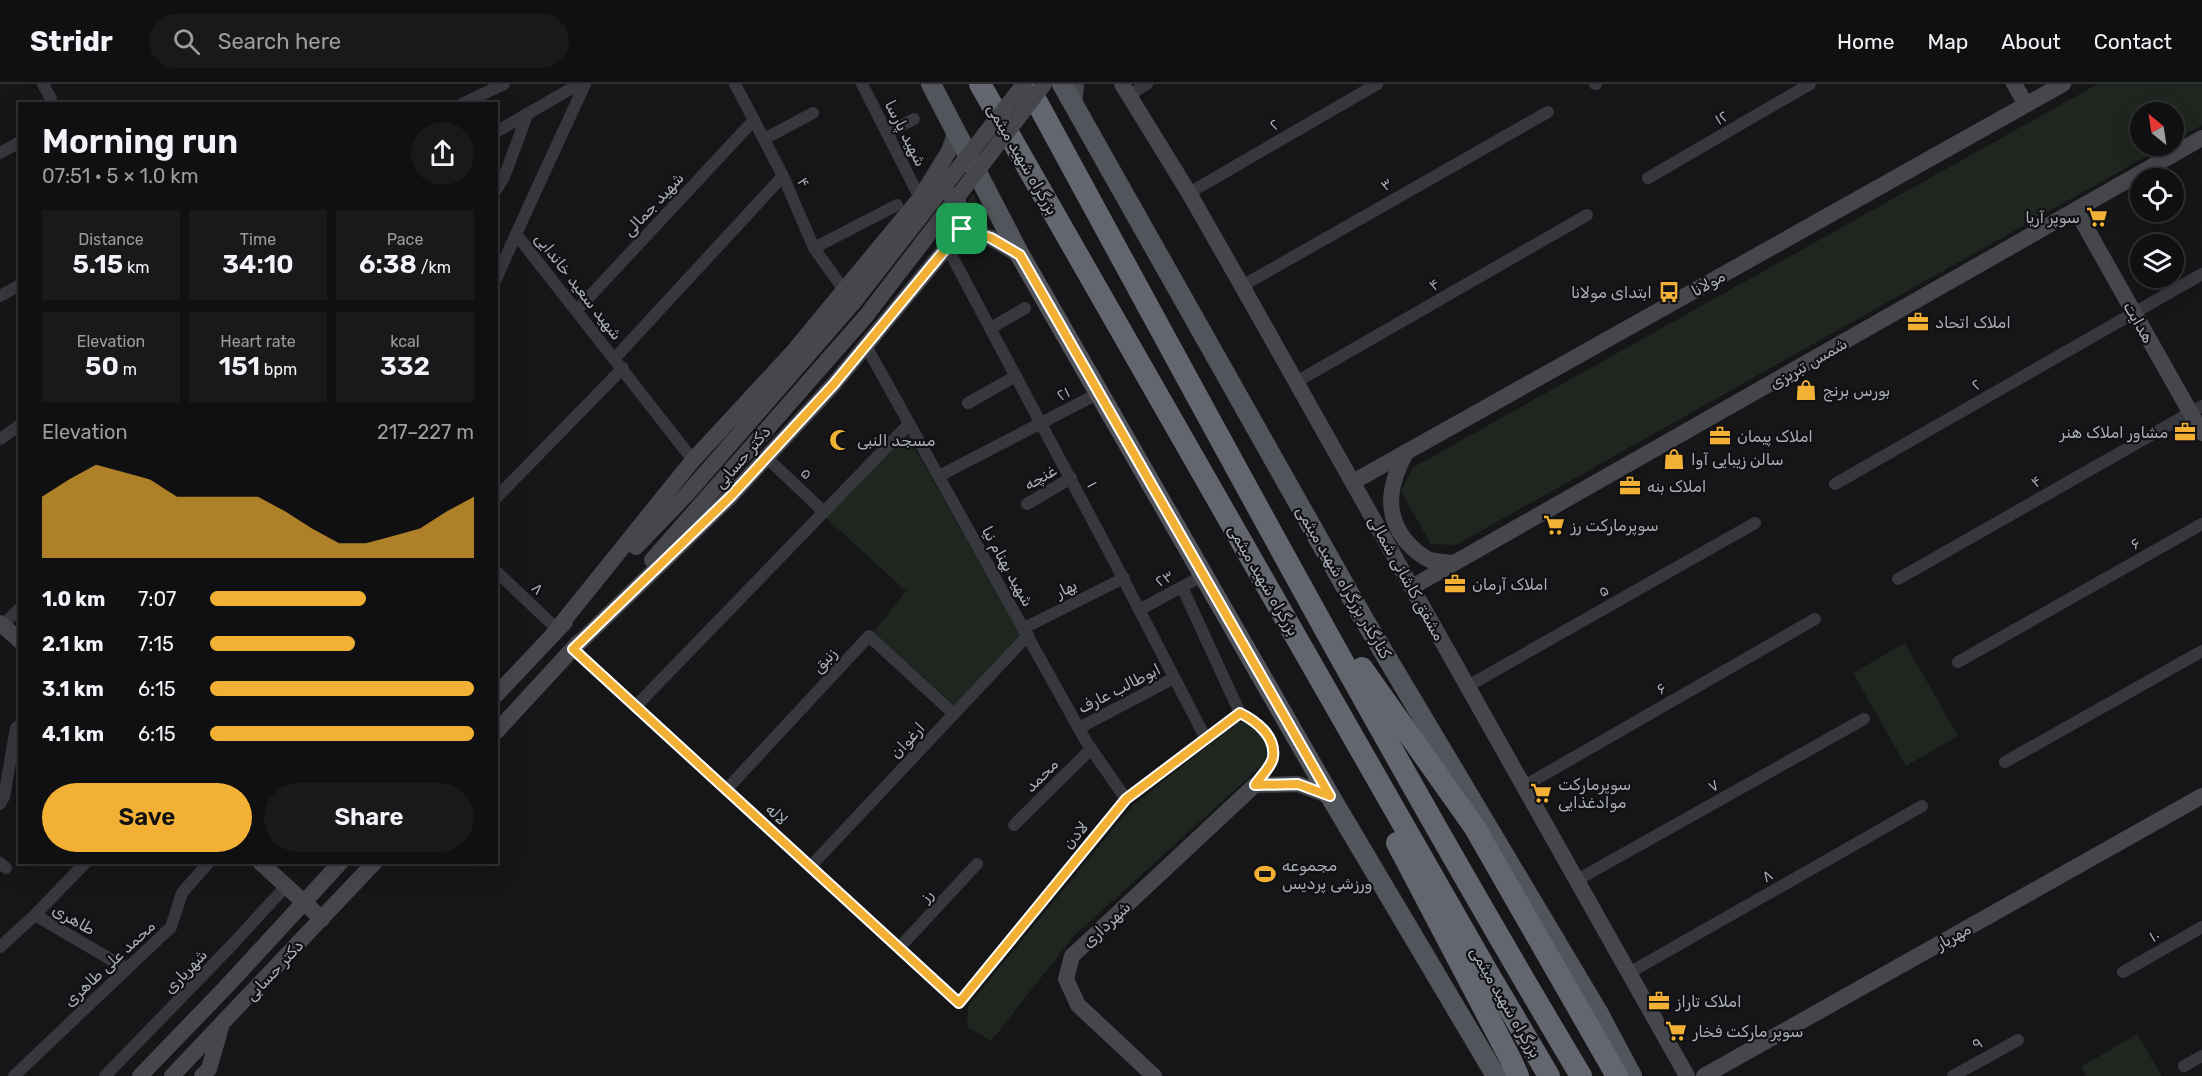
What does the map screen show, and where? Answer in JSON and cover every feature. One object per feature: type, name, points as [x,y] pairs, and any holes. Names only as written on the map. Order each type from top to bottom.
[{"type":"highway","name":"بزرگراه شهید میثمی","points":[[980,84],[1488,973],[1550,1076]]},
{"type":"highway","name":"بزرگراه شهید میثمی","points":[[1025,84],[1278,544],[1510,958],[1581,1076]]},
{"type":"highway","points":[[1278,544],[1336,631],[1475,828],[1617,1076]]},
{"type":"highway","points":[[1252,559],[1276,618],[1410,867],[1518,1076]]},
{"type":"main road","points":[[931,84],[1020,255],[1330,796],[1496,1076]]},
{"type":"main road","name":"کنارگذر بزرگراه شهید میثمی","points":[[1062,84],[1362,616],[1598,1012],[1632,1076]]},
{"type":"street","points":[[43,84],[51,99]]},
{"type":"street","points":[[466,102],[504,84]]},
{"type":"street","points":[[498,131],[579,84]]},
{"type":"street","name":"شهید سعید خاندایی","points":[[585,84],[516,234],[693,460]]},
{"type":"street","name":"شهید پارسا","points":[[862,84],[887,133],[923,193]]},
{"type":"street","points":[[557,629],[693,460],[849,297],[1025,84]]},
{"type":"street","name":"دکتر حسابی","points":[[498,730],[573,649],[866,316],[1044,84]]},
{"type":"street","points":[[1074,106],[1076,84]]},
{"type":"street","points":[[1126,89],[1147,84]]},
{"type":"street","name":"۲","points":[[1189,192],[1377,84]]},
{"type":"street","name":"۱۲","points":[[1648,178],[1810,84]]},
{"type":"street","points":[[2014,84],[2026,104]]},
{"type":"street","name":"مولانا","points":[[1353,482],[2062,84]]},
{"type":"street","name":"۴","points":[[739,86],[783,176],[814,248],[849,297]]},
{"type":"street","name":"مشفق کاشانی شمالی","points":[[1126,89],[1189,192],[1687,1076]]},
{"type":"street","name":"۳","points":[[1242,286],[1548,112]]},
{"type":"street","points":[[498,186],[504,177],[528,113]]},
{"type":"street","points":[[764,139],[813,113]]},
{"type":"street","points":[[887,133],[915,119]]},
{"type":"street","name":"شهید جمالی","points":[[577,310],[754,120]]},
{"type":"street","points":[[849,297],[923,193],[949,151],[956,131]]},
{"type":"street","name":"شمس تبریزی","points":[[1412,587],[2202,138]]},
{"type":"street","points":[[0,153],[18,143]]},
{"type":"street","points":[[615,358],[783,176]]},
{"type":"street","points":[[573,649],[730,497],[767,458],[834,384],[962,229],[964,219],[956,199],[937,188],[923,193]]},
{"type":"street","points":[[814,248],[897,205]]},
{"type":"street","name":"هدایت","points":[[2076,210],[2134,313],[2196,409],[2202,433]]},
{"type":"street","name":"۴","points":[[1296,382],[1587,214]]},
{"type":"street","points":[[962,229],[991,238],[1020,255]]},
{"type":"street","points":[[498,274],[516,234]]},
{"type":"street","name":"۱","points":[[947,247],[1124,578],[1206,739]]},
{"type":"street","points":[[2134,313],[2202,274]]},
{"type":"street","points":[[0,296],[18,286]]},
{"type":"street","name":"دکتر حسابی","points":[[498,693],[687,494],[849,297]]},
{"type":"street","points":[[991,328],[1025,308]]},
{"type":"street","name":"۲","points":[[1835,484],[2134,313]]},
{"type":"street","name":"شهید بهنام نیا","points":[[866,346],[1091,749],[1126,799]]},
{"type":"street","points":[[498,496],[623,368]]},
{"type":"street","points":[[968,403],[1016,376]]},
{"type":"street","name":"۲۱","points":[[939,476],[1099,393]]},
{"type":"street","name":"۴","points":[[1898,579],[2196,409]]},
{"type":"street","points":[[635,707],[909,424]]},
{"type":"street","points":[[0,439],[18,426]]},
{"type":"street","points":[[1407,452],[1396,471],[1390,490],[1391,513],[1401,534],[1413,550],[1430,560],[1454,563]]},
{"type":"street","name":"۵","points":[[767,458],[824,512]]},
{"type":"street","name":"غنچه","points":[[1027,504],[1071,478]]},
{"type":"street","name":"۵","points":[[1468,686],[1755,523]]},
{"type":"street","name":"۶","points":[[1958,662],[2202,524]]},
{"type":"street","name":"۸","points":[[498,573],[557,629]]},
{"type":"street","name":"۲۳","points":[[1140,610],[1204,575]]},
{"type":"street","name":"بهار","points":[[1026,631],[1124,578]]},
{"type":"street","points":[[1182,587],[1240,713],[1255,720],[1272,742],[1274,758],[1255,785]]},
{"type":"street","points":[[18,610],[1,625],[18,639]]},
{"type":"street","name":"۶","points":[[1524,786],[1815,619]]},
{"type":"street","name":"ارغوان","points":[[810,867],[954,714],[1026,631]]},
{"type":"street","name":"زنبق","points":[[726,790],[869,636],[954,714]]},
{"type":"street","name":"لاله","points":[[573,649],[959,1003]]},
{"type":"street","points":[[2005,762],[2202,651]]},
{"type":"street","name":"ابوطالب عارف","points":[[1079,728],[1174,678]]},
{"type":"street","name":"لادن","points":[[959,1003],[1126,799],[1240,713]]},
{"type":"street","name":"۷","points":[[1577,880],[1864,719]]},
{"type":"street","points":[[0,804],[4,797],[18,726]]},
{"type":"street","name":"محمد","points":[[1014,825],[1091,749]]},
{"type":"street","points":[[1255,785],[1298,784],[1330,796]]},
{"type":"street","name":"شهرداری","points":[[1154,1076],[1078,1005],[1065,980],[1072,956],[1255,785]]},
{"type":"street","name":"مهریار","points":[[1704,1076],[2202,796]]},
{"type":"street","name":"۸","points":[[1629,973],[1922,806]]},
{"type":"street","points":[[0,946],[35,915],[84,864]]},
{"type":"street","name":"محمد علی طاهری","points":[[14,1076],[171,927],[182,893],[207,864]]},
{"type":"street","points":[[262,864],[322,919]]},
{"type":"street","name":"دکتر حسابی","points":[[140,1076],[339,864]]},
{"type":"street","name":"دکتر حسابی","points":[[172,1076],[373,864]]},
{"type":"street","name":"رز","points":[[899,948],[976,864]]},
{"type":"street","name":"شهریاری","points":[[105,1076],[286,886]]},
{"type":"street","name":"طاهری","points":[[35,915],[127,969]]},
{"type":"street","name":"۱۰","points":[[2123,972],[2202,927]]},
{"type":"street","points":[[202,1076],[209,1069],[221,1026]]},
{"type":"street","name":"۹","points":[[1953,1076],[2018,1040]]},
{"type":"street","points":[[2184,1066],[2202,1056]]},
{"type":"shaded area","points":[[2098,84],[2202,84],[2202,125],[2184,135],[2184,102],[2130,102],[2130,156],[2147,156],[1456,545],[1431,544],[1401,492],[1412,468]]},
{"type":"shaded area","points":[[973,194],[991,233],[971,228],[971,217],[966,204]]},
{"type":"shaded area","points":[[907,435],[1020,634],[954,705],[874,632],[906,591],[826,518]]},
{"type":"shaded area","points":[[1905,643],[1958,736],[1906,766],[1853,673]]},
{"type":"shaded area","points":[[1238,722],[1252,724],[1269,742],[1270,758],[1073,937],[991,1041],[967,1027],[968,1006],[1132,806]]},
{"type":"shaded area","points":[[2137,1034],[2162,1076],[2086,1076],[2081,1067]]},
{"type":"place","name":"سوپر آریا","points":[[2097,217]]},
{"type":"place","name":"ابتدای مولانا","points":[[1669,292]]},
{"type":"place","name":"املاک اتحاد","points":[[1918,322]]},
{"type":"place","name":"بورس برنج","points":[[1806,390]]},
{"type":"place","name":"مشاور املاک هنر","points":[[2185,432]]},
{"type":"place","name":"املاک پیمان","points":[[1720,436]]},
{"type":"place","name":"مسجد النبی","points":[[840,440]]},
{"type":"place","name":"سالن زیبایی آوا","points":[[1674,459]]},
{"type":"place","name":"املاک بنه","points":[[1630,486]]},
{"type":"place","name":"سوپرمارکت رز","points":[[1554,525]]},
{"type":"place","name":"املاک آرمان","points":[[1455,584]]},
{"type":"place","name":"سوپرمارکت موادغذایی","points":[[1541,793]]},
{"type":"place","name":"مجموعه ورزشی پردیس","points":[[1265,874]]},
{"type":"place","name":"املاک تاراز","points":[[1659,1001]]},
{"type":"place","name":"سوپر مارکت فخار","points":[[1676,1031]]},
{"type":"route","points":[[962,229],[991,238],[1020,255],[1330,796],[1298,784],[1255,785],[1274,758],[1272,742],[1255,720],[1240,713],[1126,799],[959,1003],[573,649],[730,497],[834,384],[962,229]]}]
